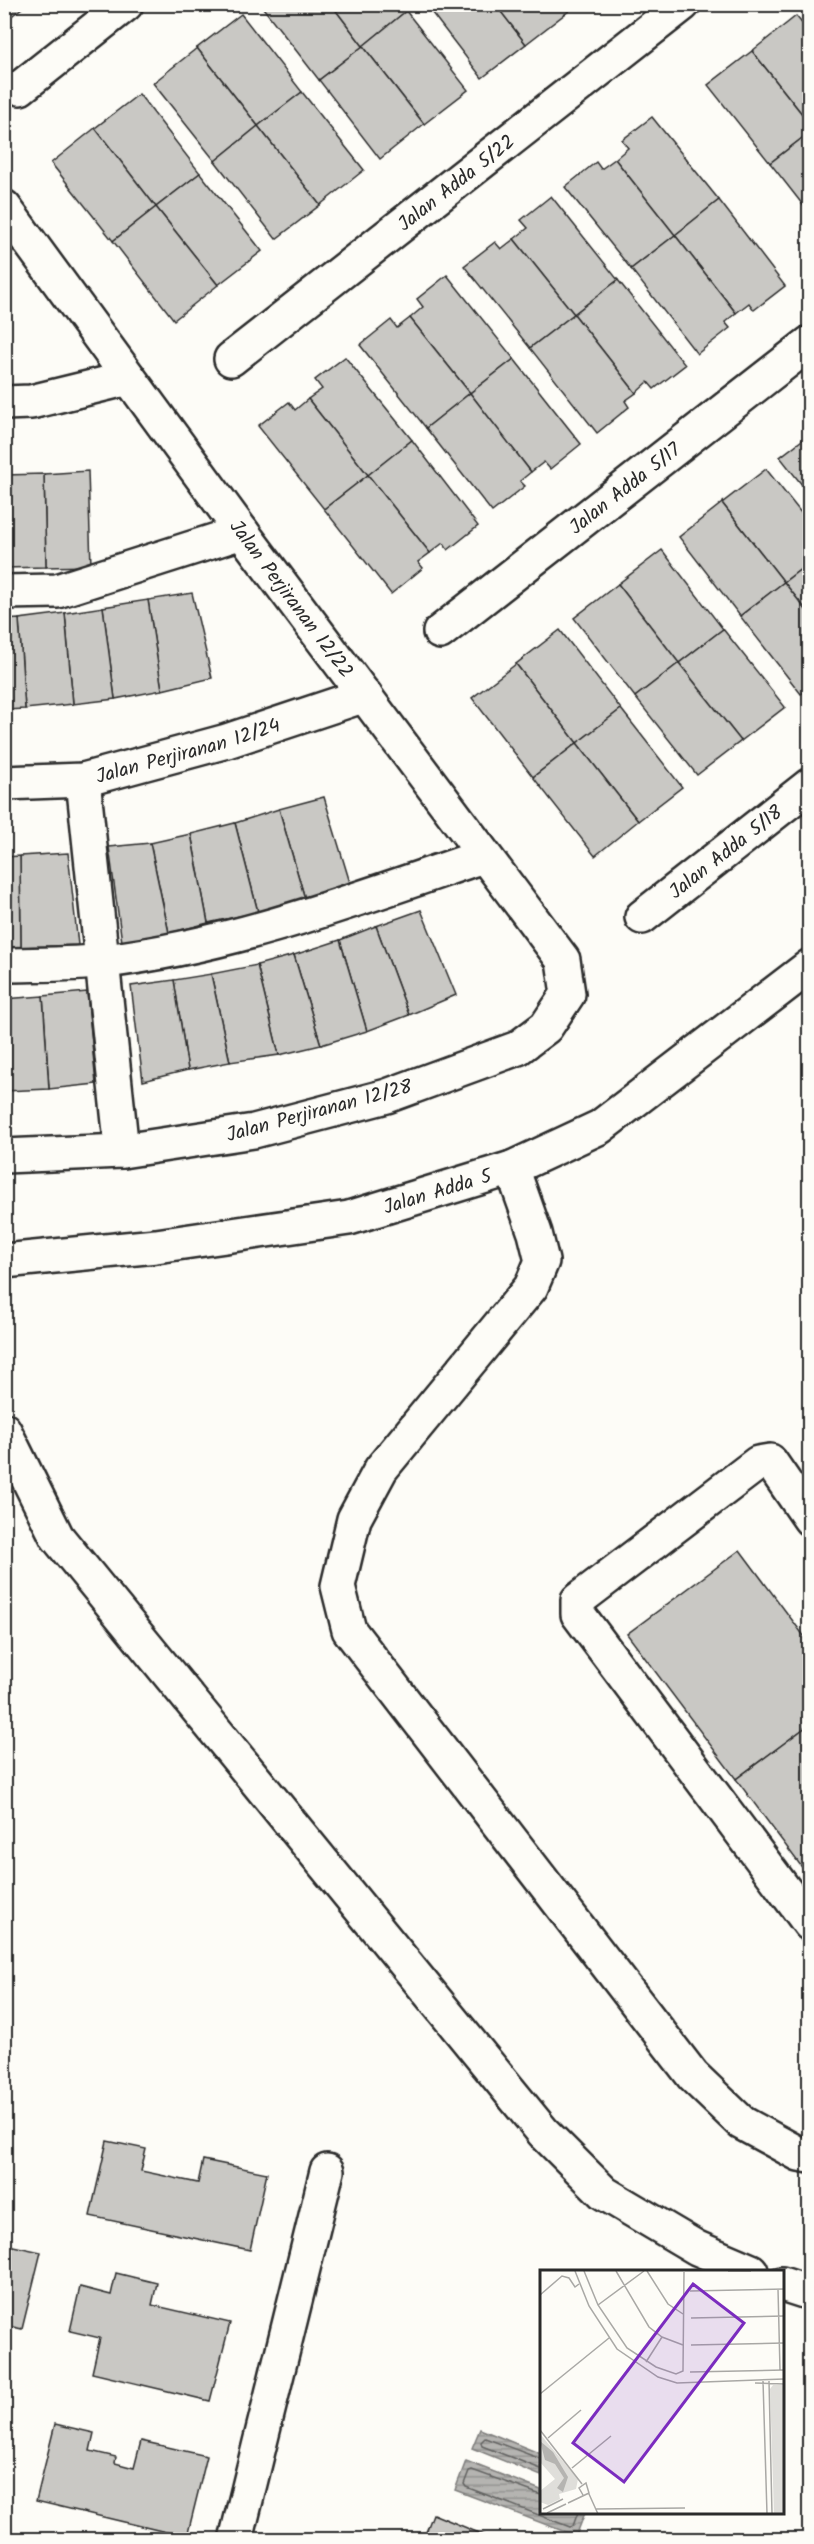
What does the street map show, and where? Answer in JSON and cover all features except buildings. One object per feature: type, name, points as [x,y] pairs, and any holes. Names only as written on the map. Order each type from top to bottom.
[{"type":"street","points":[[20,88],[126,4]]},
{"type":"street","name":"Jalan Adda 5/22","points":[[231,359],[683,4]]},
{"type":"street","name":"Jalan Perjiranan 12/22","points":[[5,210],[483,856],[563,960],[568,994]]},
{"type":"street","name":"Jalan Adda 5/17","points":[[440,632],[810,343]]},
{"type":"street","points":[[4,403],[31,402],[129,378]]},
{"type":"street","points":[[4,592],[57,591],[242,532]]},
{"type":"street","name":"Jalan Perjiranan 12/24","points":[[4,783],[83,780],[227,741],[365,695]]},
{"type":"street","points":[[83,780],[104,961],[122,1151]]},
{"type":"street","name":"Jalan Adda 5/18","points":[[642,916],[810,785]]},
{"type":"street","points":[[4,965],[104,961],[197,945],[316,912],[483,856]]},
{"type":"street","name":"Jalan Adda 5","points":[[4,1261],[156,1246],[349,1218],[512,1168],[600,1127],[810,966]]},
{"type":"street","name":"Jalan Perjiranan 12/28","points":[[4,1156],[122,1151],[254,1131],[387,1096],[518,1048],[546,1027],[568,994]]},
{"type":"street","points":[[512,1168],[535,1233],[542,1261],[531,1287],[381,1469],[354,1519],[338,1586],[349,1630],[693,2076],[742,2123],[799,2154],[810,2156]]},
{"type":"street","points":[[4,1430],[57,1537],[543,2132],[604,2193],[698,2248],[750,2270]]},
{"type":"street","points":[[810,1519],[770,1461],[758,1463],[578,1600],[577,1608],[585,1623],[810,1924]]},
{"type":"street","points":[[236,2540],[327,2171]]},
{"type":"street","points":[[784,2284],[810,2294]]},
{"type":"water","points":[[480,2429],[540,2454],[540,2476],[472,2448]]},
{"type":"water","points":[[466,2461],[540,2490],[540,2514],[585,2514],[576,2536],[455,2490]]}]
